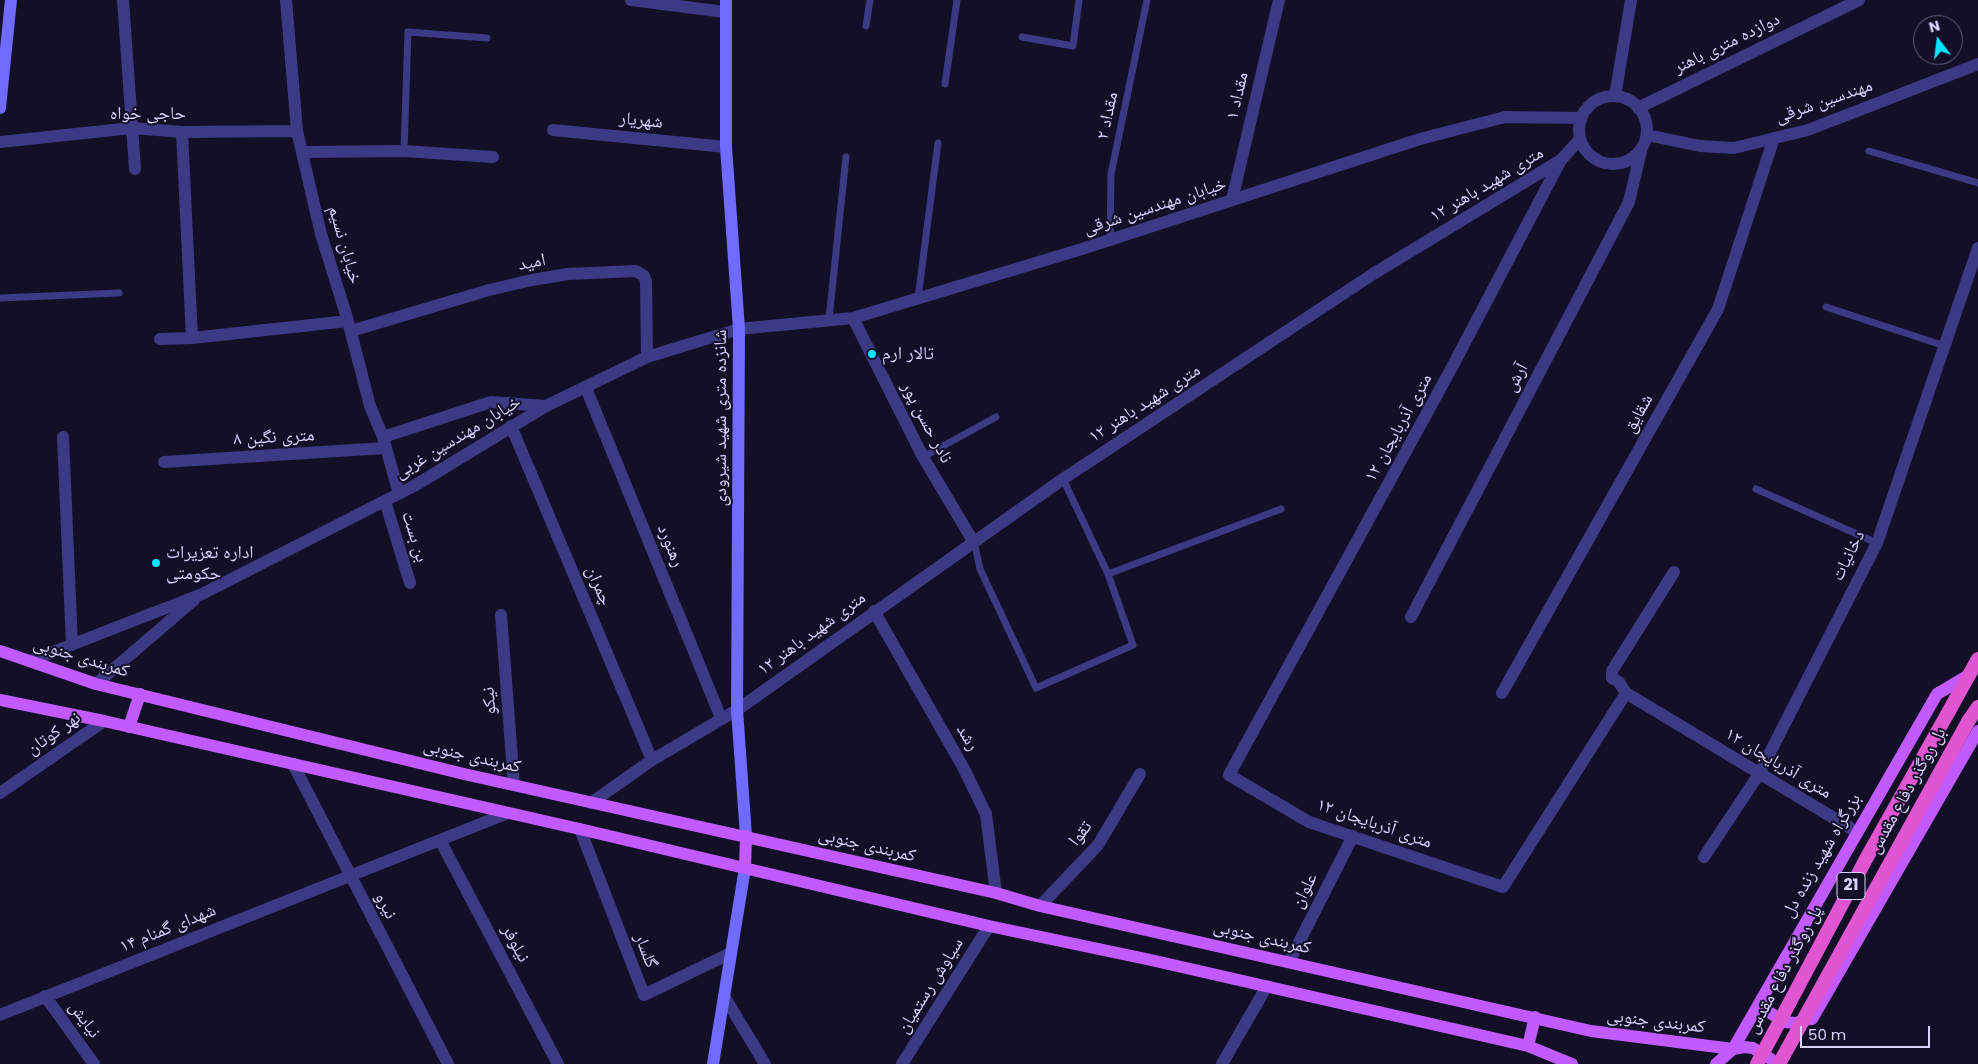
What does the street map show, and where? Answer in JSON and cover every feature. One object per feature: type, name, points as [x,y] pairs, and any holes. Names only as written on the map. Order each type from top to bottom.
[{"type":"highway","name":"21","points":[[1969,676],[1978,659]]},
{"type":"highway","name":"پل روگذر دفاع مقدس","points":[[1757,1064],[1866,859],[1969,676]]},
{"type":"highway","name":"بل روگذر دفاع مقدس","points":[[1779,1064],[1969,720],[1978,707]]},
{"type":"main road","points":[[0,108],[11,0]]},
{"type":"main road","name":"شانزده متری شهید شیرودی","points":[[726,6],[726,147],[739,328],[737,710],[746,836]]},
{"type":"main road","name":"کمربندی جنوبی","points":[[0,651],[96,684],[591,803],[746,836],[996,893],[1040,906],[1591,1031],[1733,1049],[1753,1048],[1771,1059],[1774,1064]]},
{"type":"main road","name":"بزرگراه شهید زنده دل","points":[[1716,1064],[1733,1049],[1938,694],[1969,676]]},
{"type":"main road","points":[[129,727],[140,694]]},
{"type":"main road","points":[[0,700],[104,721],[580,829],[989,926],[1267,986],[1528,1046],[1572,1064]]},
{"type":"main road","points":[[1785,1064],[1978,731]]},
{"type":"main road","points":[[713,1064],[745,868],[746,836]]},
{"type":"main road","points":[[1762,998],[1764,1006],[1769,1012],[1784,1022],[1796,1023],[1812,1018]]},
{"type":"main road","points":[[1528,1046],[1535,1017]]},
{"type":"street","points":[[123,0],[134,169]]},
{"type":"street","name":"خیابان نسیم","points":[[286,0],[297,131],[321,234],[350,326],[370,406],[384,443],[399,494]]},
{"type":"street","points":[[631,0],[726,6]]},
{"type":"street","name":"مقداد ۱","points":[[1232,200],[1279,0]]},
{"type":"street","points":[[1614,96],[1631,0]]},
{"type":"street","name":"دوازده متری باهنر","points":[[1638,108],[1859,0]]},
{"type":"street","name":"مهندسین شرقی","points":[[1647,135],[1700,146],[1734,148],[1808,130],[1978,64]]},
{"type":"street","points":[[1614,96],[1625,98],[1638,108],[1646,123],[1647,135],[1641,152],[1627,161],[1616,164],[1604,163],[1593,158],[1585,150],[1580,139],[1581,118],[1594,102],[1614,96]]},
{"type":"street","name":"خیابان مهندسین شرقی","points":[[739,328],[853,318],[1110,240],[1420,139],[1505,117],[1581,118]]},
{"type":"street","name":"حاجی خواه","points":[[0,142],[132,128],[182,132],[297,131]]},
{"type":"street","name":"شهریار","points":[[553,130],[726,147]]},
{"type":"street","points":[[182,132],[192,338]]},
{"type":"street","name":"شقایق","points":[[1502,693],[1718,309],[1774,138]]},
{"type":"street","name":"۱۲ متری شهید باهنر","points":[[591,803],[652,760],[737,710],[1064,478],[1373,274],[1561,160],[1580,139]]},
{"type":"street","points":[[302,152],[404,151],[493,156]]},
{"type":"street","name":"آرش","points":[[1411,617],[1629,202],[1641,152]]},
{"type":"street","name":"۱۲ متری آذربایجان","points":[[1561,160],[1450,369],[1229,775],[1309,822],[1503,887],[1626,693],[1858,832]]},
{"type":"street","name":"دخانیات","points":[[1704,857],[1759,774],[1877,543],[1978,248]]},
{"type":"street","name":"امید","points":[[160,339],[350,326],[532,280],[568,274],[636,271],[644,276],[646,281],[647,357]]},
{"type":"street","name":"نادر حسن پور","points":[[853,318],[923,457],[974,541]]},
{"type":"street","name":"خیابان مهندسین غربی","points":[[202,594],[399,494],[546,406],[647,357],[739,328]]},
{"type":"street","name":"رهنورد","points":[[586,388],[721,718]]},
{"type":"street","name":"۸ متری نگین","points":[[164,462],[384,443],[491,402],[546,406]]},
{"type":"street","name":"چمران","points":[[511,426],[652,760]]},
{"type":"street","points":[[63,437],[72,645]]},
{"type":"street","name":"بن بست","points":[[385,501],[410,583]]},
{"type":"street","points":[[1626,693],[1618,682],[1612,678],[1612,671],[1674,572]]},
{"type":"street","points":[[30,661],[202,594]]},
{"type":"street","points":[[96,684],[202,594]]},
{"type":"street","name":"رشد","points":[[874,611],[963,767],[986,814],[996,893]]},
{"type":"street","name":"نیکو","points":[[501,615],[514,785]]},
{"type":"street","name":"نهر کوتان","points":[[0,794],[104,721]]},
{"type":"street","name":"نیرو","points":[[293,764],[448,1064]]},
{"type":"street","name":"تقوا","points":[[1040,906],[1098,845],[1140,774]]},
{"type":"street","name":"۱۴ شهدای گمنام","points":[[1,1013],[508,813]]},
{"type":"street","name":"گلسار","points":[[580,829],[644,995],[731,953]]},
{"type":"street","name":"علوان","points":[[1288,962],[1353,836]]},
{"type":"street","name":"نیلوفر","points":[[440,840],[558,1064]]},
{"type":"street","name":"سیاوش رستمیان","points":[[902,1064],[989,926]]},
{"type":"street","points":[[1222,1064],[1267,986]]},
{"type":"street","name":"نیایش","points":[[45,996],[94,1064]]},
{"type":"street","points":[[724,996],[764,1064]]},
{"type":"lane","points":[[866,26],[870,0]]},
{"type":"lane","points":[[945,84],[957,0]]},
{"type":"lane","points":[[1022,37],[1073,46],[1080,0]]},
{"type":"lane","name":"مقداد ۲","points":[[1110,240],[1111,174],[1148,0]]},
{"type":"lane","points":[[404,151],[408,32],[487,38]]},
{"type":"lane","points":[[918,298],[938,144]]},
{"type":"lane","points":[[1869,151],[1978,183]]},
{"type":"lane","points":[[830,320],[846,157]]},
{"type":"lane","points":[[0,298],[119,293]]},
{"type":"lane","points":[[1826,307],[1945,346]]},
{"type":"lane","points":[[923,457],[996,417]]},
{"type":"lane","points":[[974,541],[980,569],[1036,688],[1132,645],[1108,574],[1064,478]]},
{"type":"lane","points":[[1756,489],[1877,543]]},
{"type":"lane","points":[[1108,574],[1281,510]]},
{"type":"place","name":"تالار ارم","points":[[872,354]]},
{"type":"place","name":"اداره تعزیرات حکومتی","points":[[156,563]]}]
